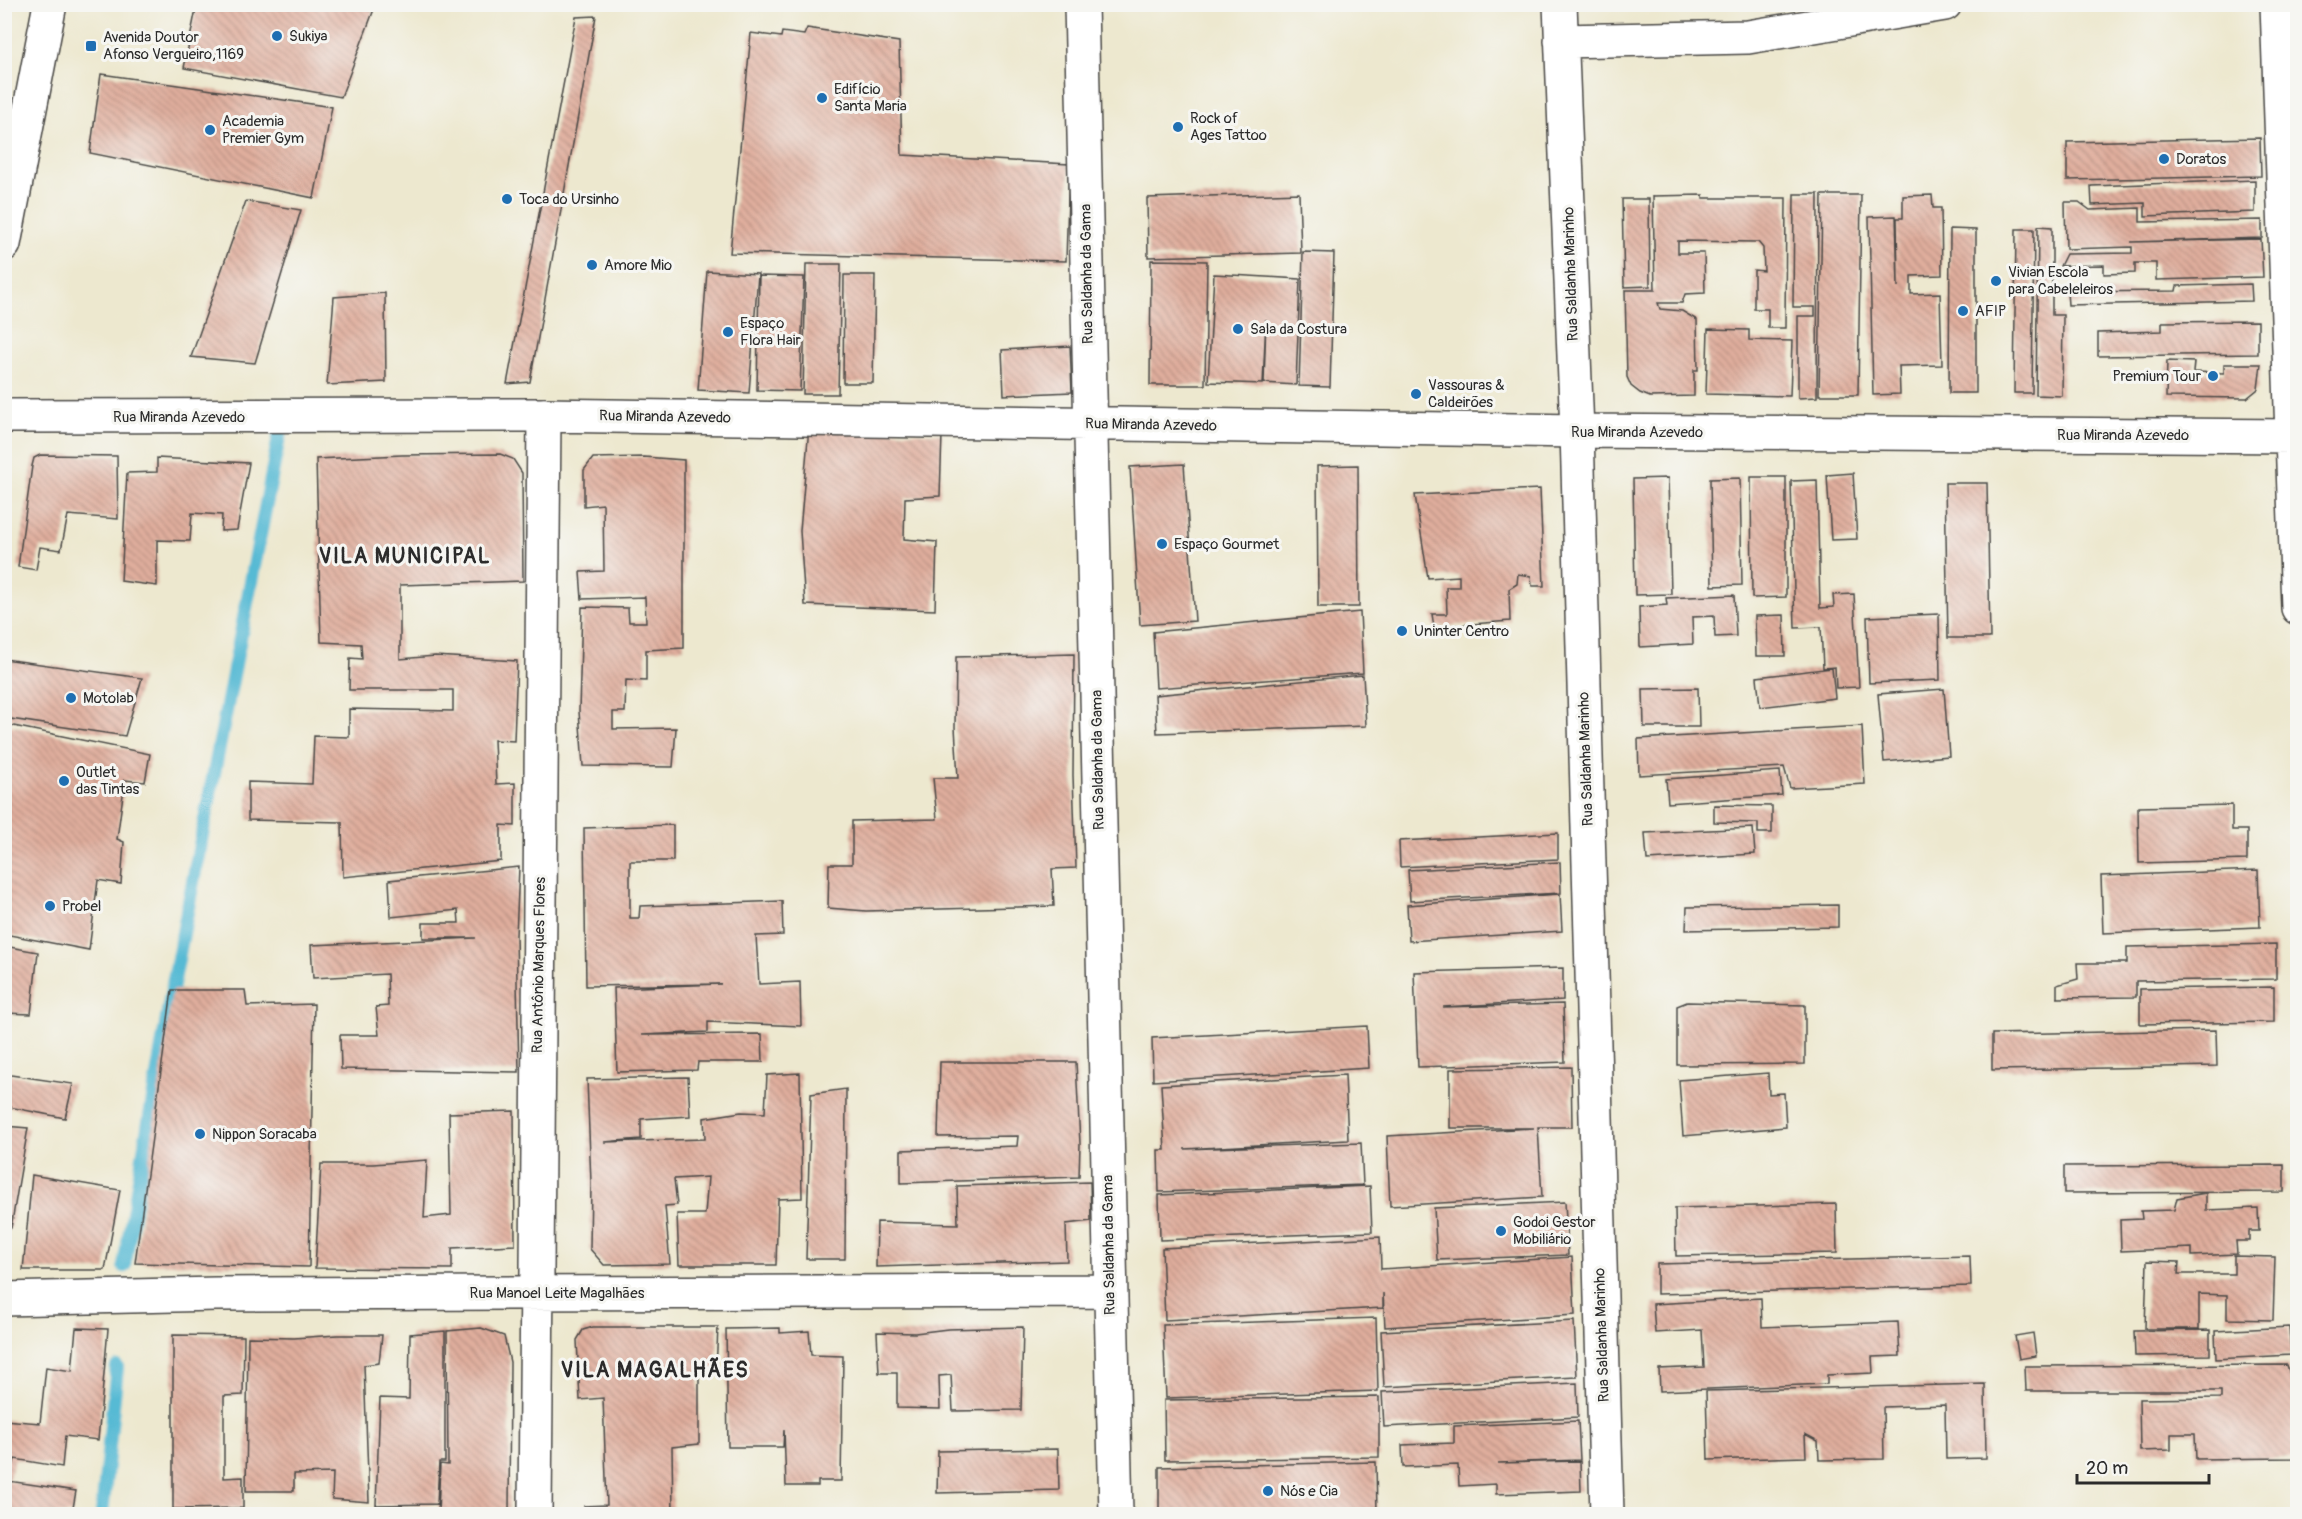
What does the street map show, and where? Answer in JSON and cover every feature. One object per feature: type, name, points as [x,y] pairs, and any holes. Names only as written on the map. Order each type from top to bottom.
[{"type":"street","points":[[4,244],[51,4]]},
{"type":"street","name":"Rua Saldanha da Gama","points":[[1081,4],[1116,1515]]},
{"type":"street","name":"Rua Saldanha Marinho","points":[[1560,4],[1577,431],[1607,1515]]},
{"type":"street","points":[[1561,41],[1748,37],[1945,4]]},
{"type":"street","points":[[2277,4],[2289,80],[2298,608]]},
{"type":"street","name":"Rua Miranda Azevedo","points":[[4,416],[544,415],[1577,431],[2294,436]]},
{"type":"street","name":"Rua Antônio Marques Flores","points":[[535,1515],[544,415]]},
{"type":"street","name":"Rua Manoel Leite Magalhães","points":[[4,1299],[216,1294],[1110,1291]]},
{"type":"building","name":"Sukiya","points":[[197,4],[376,4],[341,97],[184,68]]},
{"type":"building","points":[[596,16],[530,382],[507,384],[576,17]]},
{"type":"building","name":"Edifício Santa Maria","points":[[807,28],[899,42],[902,155],[1069,164],[1066,261],[730,253],[751,33],[781,37],[782,32],[804,35]]},
{"type":"building","name":"Academia Premier Gym","points":[[101,74],[332,107],[314,198],[90,153]]},
{"type":"building","name":"Doratos","points":[[2260,138],[2261,176],[2067,180],[2067,142]]},
{"type":"building","points":[[2255,180],[2255,212],[2145,216],[2145,203],[2092,205],[2091,186]]},
{"type":"building","points":[[1299,193],[1301,253],[1148,257],[1147,198]]},
{"type":"building","points":[[1794,194],[1818,194],[1817,397],[1798,398],[1798,316],[1815,316],[1815,307],[1793,307]]},
{"type":"building","points":[[1703,195],[1703,198],[1786,198],[1785,328],[1768,328],[1768,309],[1754,309],[1754,270],[1764,271],[1763,248],[1758,242],[1678,241],[1678,253],[1704,253],[1705,293],[1685,294],[1682,303],[1658,303],[1660,309],[1682,311],[1697,320],[1698,370],[1694,370],[1694,396],[1650,397],[1631,386],[1627,377],[1625,290],[1655,290],[1653,196]]},
{"type":"building","points":[[1822,195],[1861,195],[1858,395],[1819,395]]},
{"type":"building","points":[[1932,195],[1933,208],[1941,208],[1942,275],[1911,276],[1911,294],[1940,293],[1942,365],[1899,366],[1900,394],[1873,395],[1869,217],[1896,216],[1898,287],[1897,218],[1903,218],[1903,196]]},
{"type":"building","points":[[1622,199],[1649,199],[1650,286],[1624,287]]},
{"type":"building","points":[[246,201],[301,210],[255,363],[191,357]]},
{"type":"building","points":[[2065,202],[2079,202],[2090,210],[2140,208],[2140,222],[2262,220],[2262,238],[2131,242],[2261,239],[2263,277],[2156,280],[2156,263],[2135,263],[2135,273],[2104,274],[2104,265],[2060,266],[2066,254],[2132,253],[2132,247],[2066,249]]},
{"type":"building","points":[[2038,226],[2052,227],[2052,315],[2063,315],[2062,396],[2036,395]]},
{"type":"building","name":"AFIP","points":[[1950,229],[1976,230],[1976,393],[1949,393]]},
{"type":"building","points":[[2016,229],[2034,229],[2032,393],[2014,393]]},
{"type":"building","points":[[1303,252],[1334,253],[1330,387],[1299,386]]},
{"type":"building","points":[[1151,260],[1207,261],[1205,385],[1150,385]]},
{"type":"building","points":[[806,264],[841,264],[838,394],[803,394]]},
{"type":"building","name":"Espaço Flora Hair","points":[[707,271],[758,274],[749,393],[698,390]]},
{"type":"building","name":"Sala da Costura","points":[[1214,274],[1300,279],[1296,385],[1264,383],[1266,319],[1263,384],[1208,382]]},
{"type":"building","points":[[844,275],[875,275],[873,383],[843,383]]},
{"type":"building","points":[[759,276],[804,277],[800,391],[757,390]]},
{"type":"building","points":[[2251,284],[2252,301],[2068,305],[2067,292],[2176,291],[2177,286]]},
{"type":"building","points":[[385,293],[386,382],[327,385],[334,297]]},
{"type":"building","points":[[2258,321],[2258,354],[2098,356],[2098,333],[2162,331],[2162,322]]},
{"type":"building","points":[[1708,329],[1749,330],[1749,340],[1792,341],[1790,396],[1706,394]]},
{"type":"building","points":[[1070,346],[1072,392],[1004,395],[1002,350]]},
{"type":"building","name":"Premium Tour","points":[[2167,361],[2194,362],[2193,372],[2224,373],[2224,364],[2261,364],[2258,389],[2247,398],[2166,397]]},
{"type":"building","points":[[809,427],[942,434],[940,496],[905,498],[904,539],[937,542],[935,610],[805,605],[800,531]]},
{"type":"building","points":[[500,454],[513,459],[522,473],[523,581],[400,585],[400,659],[435,656],[517,661],[514,741],[494,740],[496,784],[515,783],[515,826],[501,825],[501,861],[343,877],[342,822],[248,820],[248,782],[312,784],[314,736],[349,737],[349,709],[453,711],[453,690],[349,690],[350,658],[362,659],[361,644],[321,642],[316,459]]},
{"type":"building","points":[[40,455],[117,456],[118,519],[68,515],[61,550],[40,547],[36,570],[18,567],[32,466],[34,458]]},
{"type":"building","points":[[644,457],[684,460],[684,648],[646,650],[646,681],[626,680],[625,712],[613,712],[613,729],[676,728],[673,767],[583,766],[579,711],[582,607],[628,608],[629,622],[646,622],[645,597],[582,599],[580,572],[604,571],[603,504],[584,506],[584,470],[593,458]]},
{"type":"building","points":[[157,458],[249,463],[237,530],[221,531],[222,515],[192,513],[190,541],[157,540],[157,586],[121,581],[127,473],[157,472]]},
{"type":"building","name":"Espaço Gourmet","points":[[1184,464],[1195,621],[1140,625],[1130,467]]},
{"type":"building","points":[[1358,465],[1359,607],[1318,607],[1317,466]]},
{"type":"building","points":[[1853,473],[1857,539],[1831,540],[1827,475]]},
{"type":"building","points":[[1751,477],[1786,477],[1786,597],[1752,598]]},
{"type":"building","points":[[1668,478],[1671,594],[1635,595],[1633,479]]},
{"type":"building","points":[[1740,478],[1742,585],[1712,586],[1710,479]]},
{"type":"building","points":[[1817,480],[1820,608],[1834,607],[1833,595],[1854,594],[1859,687],[1836,688],[1835,667],[1823,668],[1821,627],[1795,628],[1791,481]]},
{"type":"building","points":[[1945,483],[1987,483],[1990,638],[1948,638]]},
{"type":"building","points":[[1540,489],[1544,586],[1532,586],[1531,576],[1518,574],[1517,584],[1509,589],[1510,621],[1434,627],[1432,614],[1447,614],[1446,587],[1459,587],[1459,576],[1428,578],[1415,495]]},
{"type":"building","points":[[1734,595],[1736,636],[1715,637],[1714,616],[1692,617],[1693,644],[1640,647],[1639,607],[1667,605],[1666,598]]},
{"type":"building","points":[[1360,612],[1363,673],[1156,688],[1153,632]]},
{"type":"building","points":[[1939,614],[1940,680],[1869,683],[1867,617]]},
{"type":"building","points":[[1784,615],[1785,656],[1756,656],[1755,616]]},
{"type":"building","points":[[1074,654],[1073,775],[1076,868],[1052,869],[1054,906],[866,911],[828,908],[829,864],[852,864],[852,821],[937,819],[933,778],[958,778],[955,727],[956,657]]},
{"type":"building","name":"Motolab","points":[[4,659],[142,678],[125,736],[4,718]]},
{"type":"building","points":[[1832,668],[1835,698],[1760,707],[1757,677]]},
{"type":"building","points":[[1363,675],[1366,726],[1157,733],[1155,695]]},
{"type":"building","points":[[1698,688],[1699,727],[1644,727],[1643,689]]},
{"type":"building","points":[[1944,689],[1949,756],[1884,762],[1878,694]]},
{"type":"building","points":[[4,724],[150,754],[145,782],[125,780],[117,839],[124,842],[121,884],[98,880],[89,950],[4,934]]},
{"type":"building","points":[[1862,726],[1865,784],[1790,788],[1784,767],[1639,775],[1638,739]]},
{"type":"building","points":[[1780,771],[1782,795],[1668,803],[1666,779]]},
{"type":"building","points":[[1714,805],[1772,806],[1772,833],[1758,833],[1758,823],[1714,822]]},
{"type":"building","points":[[2232,805],[2232,830],[2247,830],[2247,860],[2139,863],[2138,807]]},
{"type":"building","points":[[673,825],[673,861],[630,861],[630,918],[639,918],[640,906],[782,901],[783,935],[756,936],[759,984],[800,982],[801,1026],[708,1022],[708,1032],[642,1035],[762,1034],[763,1062],[698,1062],[697,1070],[617,1072],[614,988],[721,984],[586,986],[584,828]]},
{"type":"building","points":[[1753,828],[1755,854],[1647,860],[1645,833]]},
{"type":"building","points":[[1558,833],[1558,859],[1400,867],[1399,841]]},
{"type":"building","points":[[1560,862],[1561,893],[1410,901],[1408,870]]},
{"type":"building","points":[[519,867],[516,936],[519,1072],[341,1069],[340,1035],[379,1035],[376,1007],[388,1006],[387,974],[313,978],[311,945],[476,938],[423,938],[423,923],[459,923],[458,910],[391,917],[389,880]]},
{"type":"building","points":[[2258,870],[2260,927],[2103,933],[2101,876]]},
{"type":"building","points":[[1560,894],[1562,931],[1409,941],[1407,905]]},
{"type":"building","points":[[1838,905],[1838,927],[1686,930],[1687,907]]},
{"type":"building","points":[[2276,944],[2276,979],[2136,981],[2136,997],[2057,998],[2057,985],[2078,979],[2077,963],[2127,963],[2127,947]]},
{"type":"building","points":[[4,946],[38,952],[31,1014],[4,1013]]},
{"type":"building","points":[[1563,968],[1563,1000],[1443,1007],[1563,1004],[1565,1062],[1418,1067],[1414,972]]},
{"type":"building","points":[[2274,987],[2274,1022],[2140,1024],[2140,989]]},
{"type":"building","name":"Nippon Soracaba","points":[[172,990],[245,990],[247,1006],[314,1004],[309,1267],[135,1263]]},
{"type":"building","points":[[1687,1002],[1805,1005],[1805,1064],[1677,1065],[1677,1006]]},
{"type":"building","points":[[1367,1026],[1369,1068],[1153,1081],[1152,1038]]},
{"type":"building","points":[[2216,1030],[2217,1066],[1992,1070],[1992,1034]]},
{"type":"building","points":[[940,1062],[1076,1062],[1080,1144],[1079,1177],[901,1183],[901,1150],[1017,1146],[1018,1136],[938,1137]]},
{"type":"building","points":[[1571,1067],[1572,1127],[1538,1127],[1542,1197],[1390,1206],[1387,1136],[1534,1128],[1450,1128],[1450,1069]]},
{"type":"building","points":[[800,1073],[802,1198],[778,1199],[776,1265],[679,1265],[677,1214],[705,1214],[708,1177],[674,1179],[677,1205],[665,1206],[670,1264],[604,1265],[590,1249],[591,1183],[587,1079],[688,1077],[690,1116],[641,1119],[641,1139],[604,1142],[705,1139],[704,1118],[741,1112],[765,1113],[767,1075]]},
{"type":"building","points":[[1768,1073],[1769,1094],[1784,1093],[1786,1127],[1683,1136],[1679,1080]]},
{"type":"building","points":[[4,1074],[73,1084],[65,1118],[4,1106]]},
{"type":"building","points":[[1345,1075],[1348,1140],[1184,1149],[1361,1143],[1363,1185],[1159,1192],[1158,1150],[1165,1150],[1161,1085]]},
{"type":"building","points":[[846,1089],[845,1259],[806,1259],[811,1094]]},
{"type":"building","points":[[514,1111],[515,1245],[452,1248],[452,1269],[315,1268],[321,1164],[373,1164],[427,1160],[424,1218],[451,1215],[449,1113]]},
{"type":"building","points":[[4,1126],[28,1128],[11,1228],[4,1227]]},
{"type":"building","points":[[2284,1165],[2284,1192],[2064,1193],[2064,1166]]},
{"type":"building","points":[[32,1175],[120,1190],[105,1270],[23,1270]]},
{"type":"building","points":[[1090,1182],[1091,1221],[1066,1224],[1067,1261],[876,1267],[877,1222],[958,1224],[957,1186]]},
{"type":"building","points":[[1370,1186],[1372,1232],[1160,1240],[1159,1195]]},
{"type":"building","points":[[2206,1193],[2206,1210],[2258,1208],[2259,1231],[2249,1231],[2249,1241],[2236,1241],[2237,1254],[2192,1256],[2192,1248],[2121,1251],[2120,1220],[2142,1219],[2141,1211],[2174,1210],[2177,1198]]},
{"type":"building","name":"Godoi Gestor Mobiliário","points":[[1565,1202],[1568,1255],[1437,1260],[1434,1208]]},
{"type":"building","points":[[1836,1204],[1837,1253],[1676,1256],[1675,1208]]},
{"type":"building","points":[[1380,1237],[1381,1269],[1572,1257],[1575,1315],[1385,1327],[1383,1293],[1383,1308],[1165,1320],[1162,1248]]},
{"type":"building","points":[[1970,1256],[1971,1286],[1657,1294],[1657,1264]]},
{"type":"building","points":[[2234,1256],[2275,1257],[2273,1320],[2227,1319],[2227,1295],[2199,1294],[2199,1329],[2145,1329],[2147,1261],[2179,1262],[2178,1274],[2234,1274]]},
{"type":"building","points":[[1761,1298],[1762,1327],[1898,1322],[1900,1356],[1872,1357],[1873,1373],[1827,1375],[1827,1384],[1660,1391],[1659,1369],[1704,1367],[1702,1330],[1655,1333],[1653,1304]]},
{"type":"building","points":[[1376,1318],[1378,1391],[1166,1398],[1163,1325]]},
{"type":"building","points":[[1574,1321],[1577,1377],[1384,1387],[1381,1331]]},
{"type":"building","points":[[593,1327],[718,1327],[716,1371],[699,1371],[699,1444],[672,1447],[673,1514],[584,1514],[584,1506],[607,1505],[603,1398],[580,1400],[577,1340],[583,1330]]},
{"type":"building","points":[[1023,1327],[1021,1410],[953,1411],[951,1375],[939,1376],[940,1409],[897,1408],[897,1373],[879,1373],[877,1332],[915,1333],[948,1329]]},
{"type":"building","points":[[2289,1327],[2291,1355],[2216,1359],[2215,1331]]},
{"type":"building","points":[[76,1328],[108,1329],[98,1440],[65,1436],[62,1467],[15,1459],[8,1481],[76,1491],[72,1514],[4,1514],[4,1420],[40,1423],[46,1367],[72,1371]]},
{"type":"building","points":[[481,1328],[504,1336],[510,1362],[509,1514],[438,1514],[440,1464],[448,1465],[447,1331]]},
{"type":"building","points":[[780,1328],[780,1333],[809,1331],[811,1355],[843,1356],[841,1481],[818,1481],[818,1486],[786,1486],[784,1429],[783,1447],[728,1447],[726,1329]]},
{"type":"building","points":[[2210,1330],[2210,1355],[2135,1356],[2134,1331]]},
{"type":"building","points":[[445,1331],[445,1462],[439,1462],[437,1504],[376,1505],[380,1398],[409,1399],[410,1334]]},
{"type":"building","points":[[2033,1333],[2036,1356],[2019,1359],[2015,1336]]},
{"type":"building","points":[[173,1335],[244,1336],[243,1395],[224,1396],[224,1478],[243,1477],[243,1508],[173,1509]]},
{"type":"building","points":[[382,1335],[379,1363],[364,1365],[369,1502],[332,1499],[333,1473],[294,1474],[294,1491],[246,1491],[248,1337],[294,1338]]},
{"type":"building","points":[[2287,1365],[2295,1391],[2293,1391],[2294,1458],[2196,1459],[2195,1434],[2171,1434],[2171,1450],[2140,1451],[2139,1399],[2221,1398],[2221,1391],[2026,1391],[2025,1366]]},
{"type":"building","points":[[1577,1383],[1578,1417],[1384,1427],[1382,1392]]},
{"type":"building","points":[[1985,1384],[1986,1458],[1946,1459],[1945,1405],[1883,1407],[1884,1459],[1819,1460],[1818,1441],[1805,1434],[1806,1457],[1708,1460],[1706,1391]]},
{"type":"building","points":[[1379,1397],[1379,1457],[1165,1460],[1164,1400]]},
{"type":"building","points":[[1578,1421],[1580,1460],[1498,1463],[1580,1461],[1581,1491],[1496,1494],[1496,1484],[1459,1486],[1458,1465],[1403,1467],[1402,1445],[1454,1443],[1454,1426]]},
{"type":"building","points":[[1058,1449],[1059,1490],[937,1493],[938,1451]]},
{"type":"building","name":"Nós e Cia","points":[[1376,1462],[1377,1514],[1159,1514],[1159,1467]]},
{"type":"waterway","points":[[124,1266],[172,990],[280,432]]},
{"type":"waterway","points":[[102,1514],[117,1367]]},
{"type":"place","name":"Sukiya","points":[[277,36]]},
{"type":"place","name":"Avenida Doutor Afonso Vergueiro,1169","points":[[91,46]]},
{"type":"place","name":"Edifício Santa Maria","points":[[822,98]]},
{"type":"place","name":"Rock of Ages Tattoo","points":[[1178,127]]},
{"type":"place","name":"Academia Premier Gym","points":[[210,130]]},
{"type":"place","name":"Doratos","points":[[2164,159]]},
{"type":"place","name":"Toca do Ursinho","points":[[507,199]]},
{"type":"place","name":"Amore Mio","points":[[592,265]]},
{"type":"place","name":"Vivian Escola para Cabeleleiros","points":[[1996,281]]},
{"type":"place","name":"AFIP","points":[[1963,311]]},
{"type":"place","name":"Sala da Costura","points":[[1238,329]]},
{"type":"place","name":"Espaço Flora Hair","points":[[728,332]]},
{"type":"place","name":"Premium Tour","points":[[2213,376]]},
{"type":"place","name":"Vassouras & Caldeirões","points":[[1416,394]]},
{"type":"place","name":"Espaço Gourmet","points":[[1162,544]]},
{"type":"place","name":"Uninter Centro","points":[[1402,631]]},
{"type":"place","name":"Motolab","points":[[71,698]]},
{"type":"place","name":"Outlet das Tintas","points":[[64,781]]},
{"type":"place","name":"Probel","points":[[50,906]]},
{"type":"place","name":"Nippon Soracaba","points":[[200,1134]]},
{"type":"place","name":"Godoi Gestor Mobiliário","points":[[1501,1231]]},
{"type":"place","name":"Nós e Cia","points":[[1268,1491]]},
{"type":"district","name":"VILA MUNICIPAL","points":[[405,556]]},
{"type":"district","name":"VILA MAGALHÃES","points":[[655,1370]]}]
